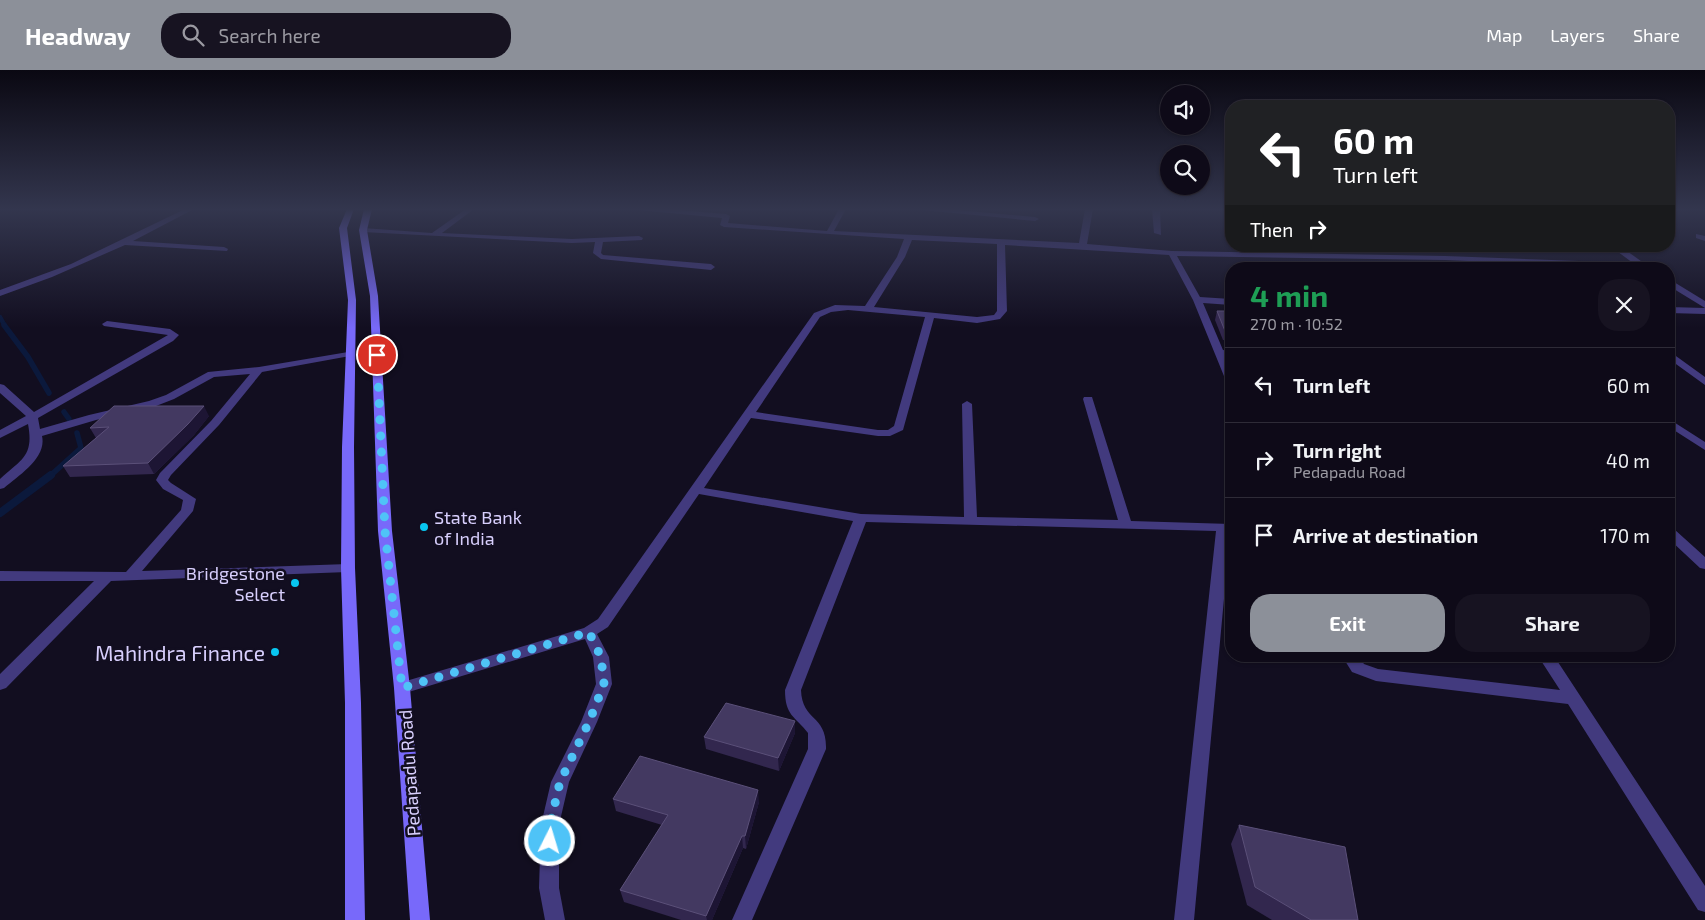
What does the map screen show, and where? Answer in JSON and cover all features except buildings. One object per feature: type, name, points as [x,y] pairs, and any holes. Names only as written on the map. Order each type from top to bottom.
[{"type":"main road","points":[[346,249],[352,300],[348,568],[353,703],[355,920]]},
{"type":"main road","name":"Pedapadu Road","points":[[366,249],[374,296],[385,531],[402,688],[420,920]]},
{"type":"street","points":[[0,293],[33,283],[112,249]]},
{"type":"street","points":[[219,249],[224,249]]},
{"type":"street","points":[[598,249],[597,252],[601,257],[711,267]]},
{"type":"street","points":[[868,309],[904,249]]},
{"type":"street","points":[[402,688],[589,632],[603,623],[817,315],[824,310],[836,308],[868,309],[978,320],[997,317],[1002,311],[1001,249]]},
{"type":"street","points":[[1117,249],[1172,253],[1445,258],[1534,262]]},
{"type":"street","points":[[1623,252],[1638,262]]},
{"type":"street","points":[[1172,253],[1197,300],[1225,368]]},
{"type":"street","points":[[1675,286],[1705,305]]},
{"type":"street","points":[[1197,300],[1225,302]]},
{"type":"street","points":[[1675,310],[1705,310]]},
{"type":"street","points":[[748,414],[878,433],[890,433],[900,428],[930,315]]},
{"type":"street","points":[[0,435],[174,335],[170,332],[107,324]]},
{"type":"street","points":[[36,434],[93,417],[152,404],[170,397],[212,374],[259,370],[350,353]]},
{"type":"street","points":[[1218,353],[1225,354]]},
{"type":"street","points":[[1675,359],[1705,382]]},
{"type":"street","points":[[130,576],[187,510],[190,499],[168,486],[162,480],[166,473],[215,423],[259,370]]},
{"type":"street","points":[[0,387],[32,416],[37,440],[31,458],[0,485]]},
{"type":"street","points":[[1088,399],[1124,523]]},
{"type":"street","points":[[967,404],[971,522]]},
{"type":"street","points":[[1675,426],[1705,447]]},
{"type":"street","points":[[696,490],[861,518],[1225,527]]},
{"type":"street","points":[[742,920],[817,749],[818,737],[814,726],[797,712],[793,701],[793,690],[861,518]]},
{"type":"street","points":[[1675,538],[1705,565]]},
{"type":"street","points":[[1184,920],[1225,545]]},
{"type":"street","points":[[0,576],[107,577],[348,568]]},
{"type":"street","points":[[0,684],[107,577]]},
{"type":"street","points":[[555,920],[549,888],[550,825],[560,782],[589,722],[604,684],[601,657],[589,632]]},
{"type":"street","points":[[1354,662],[1358,668],[1376,675],[1573,698]]},
{"type":"street","points":[[1550,662],[1705,903]]},
{"type":"waterway","points":[[0,317],[5,326]]},
{"type":"waterway","points":[[4,325],[28,357],[49,393]]},
{"type":"waterway","points":[[64,412],[69,419]]},
{"type":"waterway","points":[[50,476],[81,448],[77,433]]},
{"type":"waterway","points":[[0,513],[51,475]]},
{"type":"place","name":"State Bank of India","points":[[424,527]]},
{"type":"place","name":"Bridgestone Select","points":[[295,583]]},
{"type":"place","name":"Mahindra Finance","points":[[275,652]]},
{"type":"route","points":[[377,355],[385,531],[402,688],[589,632],[601,657],[604,684],[589,722],[560,782],[550,825],[550,841]]}]
